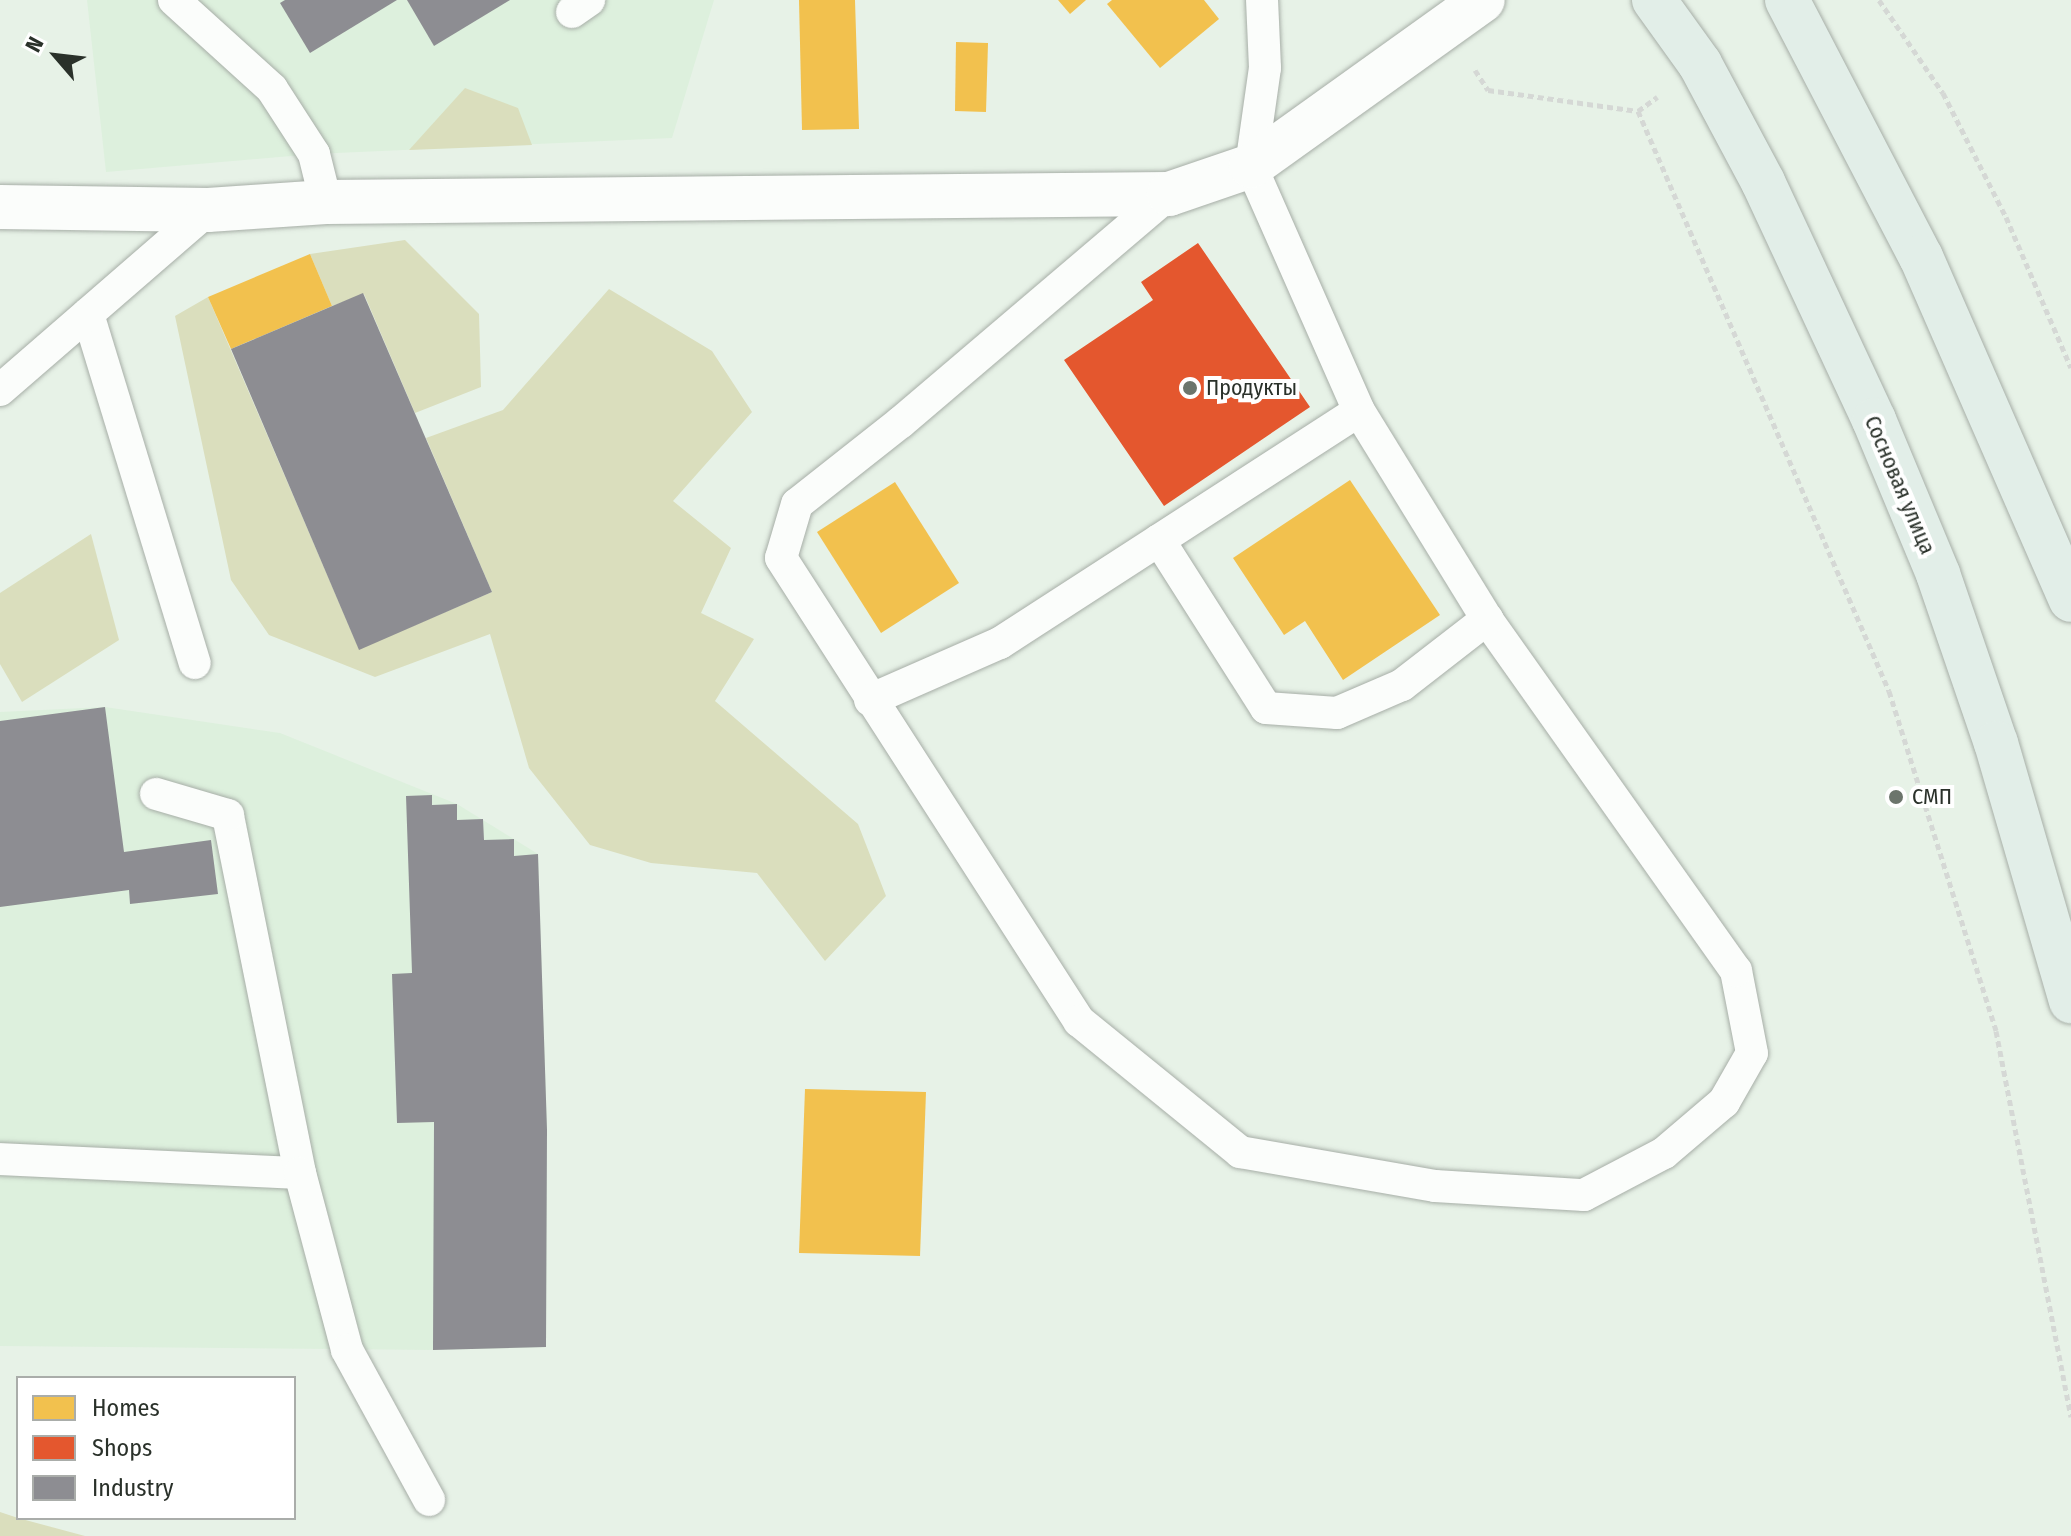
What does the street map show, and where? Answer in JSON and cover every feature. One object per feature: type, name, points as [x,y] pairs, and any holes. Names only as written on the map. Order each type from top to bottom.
[{"type":"main road","name":"Сосновая улица","points":[[1654,0],[1700,64],[1763,182],[1880,434],[1938,574],[1996,743],[2071,1001]]},
{"type":"main road","points":[[1787,0],[1921,257],[2071,600]]},
{"type":"street","points":[[0,207],[208,210],[326,202],[1169,194],[1251,166],[1483,0]]},
{"type":"lane","points":[[174,0],[272,89],[314,154],[326,202]]},
{"type":"lane","points":[[1169,194],[901,422],[797,504],[781,558],[1079,1021],[1240,1152],[1435,1186],[1584,1195],[1664,1153],[1724,1102],[1752,1053],[1736,971],[1487,619],[1359,411],[1251,166],[1265,68],[1262,0]]},
{"type":"lane","points":[[0,390],[208,210]]},
{"type":"lane","points":[[88,314],[195,663]]},
{"type":"lane","points":[[870,700],[1000,643],[1359,411]]},
{"type":"lane","points":[[1159,540],[1266,708],[1337,713],[1402,685],[1487,619]]},
{"type":"lane","points":[[156,794],[228,815],[300,1173],[347,1350],[429,1500]]},
{"type":"lane","points":[[0,1159],[300,1173]]},
{"type":"path","points":[[1879,0],[1943,93],[2006,217],[2071,368]]},
{"type":"path","points":[[1447,26],[1488,90],[1638,111],[1889,691],[1996,1031],[2071,1417]]},
{"type":"shaded area","points":[[87,0],[714,0],[672,138],[314,154],[106,172]]},
{"type":"shaded area","points":[[465,88],[518,108],[532,145],[409,150]]},
{"type":"shaded area","points":[[405,240],[479,314],[481,387],[415,413],[364,294],[332,306],[310,254]]},
{"type":"shaded area","points":[[609,289],[712,351],[752,412],[673,501],[731,548],[701,613],[754,639],[715,701],[858,824],[886,896],[825,961],[757,873],[651,863],[590,845],[529,768],[490,634],[375,677],[269,635],[231,580],[175,316],[208,297],[359,649],[492,592],[426,438],[503,410]]},
{"type":"shaded area","points":[[91,534],[119,640],[22,702],[0,664],[0,593]]},
{"type":"shaded area","points":[[105,707],[280,733],[457,804],[538,854],[547,1130],[546,1347],[433,1350],[0,1346],[0,712]]},
{"type":"shaded area","points":[[0,1512],[16,1520],[85,1536],[0,1536]]},
{"type":"building: Homes","points":[[799,0],[855,0],[859,129],[802,130]]},
{"type":"building: Homes","points":[[1058,0],[1086,0],[1070,14]]},
{"type":"building: Homes","points":[[1112,0],[1204,0],[1219,19],[1160,68],[1107,4]]},
{"type":"building: Homes","points":[[956,42],[988,43],[986,112],[955,111]]},
{"type":"building: Homes","points":[[310,254],[332,306],[231,349],[208,297]]},
{"type":"building: Homes","points":[[1350,480],[1440,615],[1343,680],[1305,621],[1284,635],[1233,558]]},
{"type":"building: Homes","points":[[895,482],[959,583],[881,633],[817,532]]},
{"type":"building: Homes","points":[[805,1089],[926,1092],[920,1256],[799,1253]]},
{"type":"building: Shops","name":"Продукты","points":[[1198,243],[1310,407],[1164,506],[1064,360],[1153,300],[1141,282]]},
{"type":"building: Industry","points":[[285,0],[397,0],[310,53],[280,3]]},
{"type":"building: Industry","points":[[407,0],[510,0],[434,46]]},
{"type":"building: Industry","points":[[363,293],[492,592],[359,650],[231,349]]},
{"type":"building: Industry","points":[[105,707],[124,852],[211,840],[218,894],[130,904],[129,890],[0,907],[0,721]]},
{"type":"building: Industry","points":[[432,795],[432,805],[457,804],[457,820],[483,819],[484,840],[514,839],[514,856],[538,854],[547,1130],[546,1347],[433,1350],[434,1122],[397,1123],[392,974],[412,973],[406,796]]},
{"type":"place","name":"Продукты","points":[[1190,388]]},
{"type":"place","name":"СМП","points":[[1896,797]]}]
